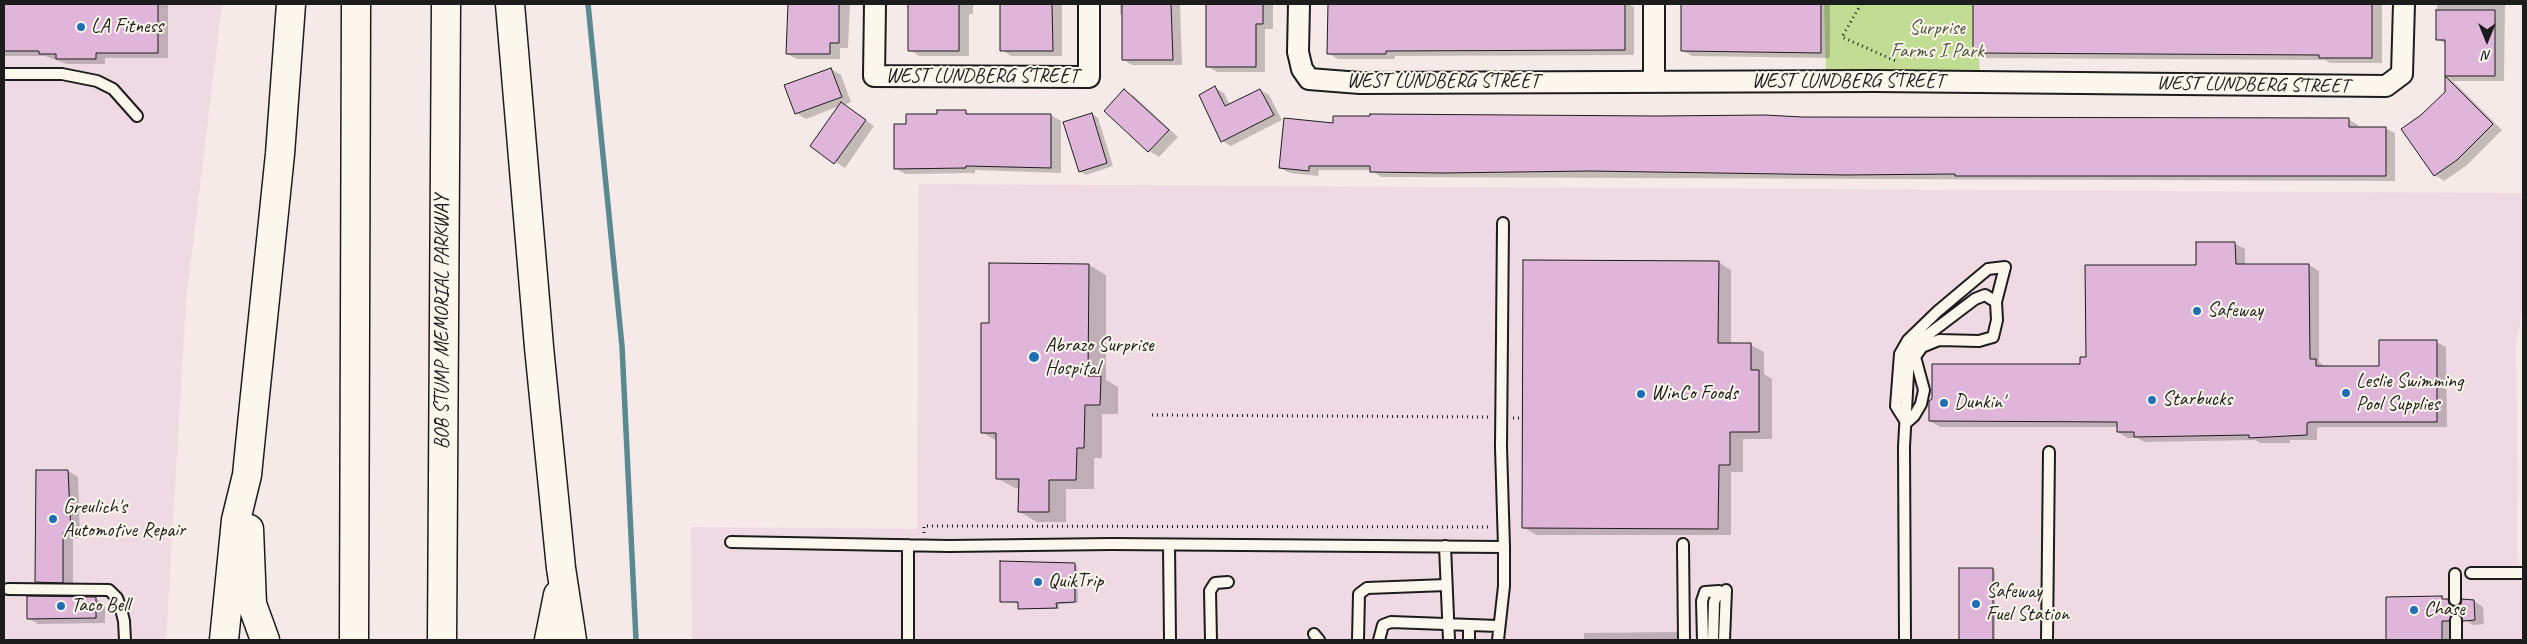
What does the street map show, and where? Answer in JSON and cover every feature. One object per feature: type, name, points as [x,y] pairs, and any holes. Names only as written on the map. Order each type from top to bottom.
[{"type":"highway","points":[[224,640],[236,520],[247,475],[280,154],[291,4]]},
{"type":"highway","points":[[354,640],[356,4]]},
{"type":"highway","name":"BOB STUMP MEMORIAL PARKWAY","points":[[442,640],[446,4]]},
{"type":"highway","points":[[510,4],[561,568],[572,640]]},
{"type":"highway","points":[[247,475],[252,604],[265,640]]},
{"type":"highway","points":[[549,640],[556,608],[561,568]]},
{"type":"street","name":"WEST LUNDBERG STREET","points":[[875,4],[874,76],[1090,77],[1089,4]]},
{"type":"street","name":"WEST LUNDBERG STREET","points":[[1299,4],[1298,52],[1302,69],[1309,79],[1360,83],[1908,82],[2386,86],[2402,74],[2404,4]]},
{"type":"street","points":[[1654,4],[1654,82]]},
{"type":"lane","points":[[4,74],[62,74],[96,82],[113,89],[137,116]]},
{"type":"lane","points":[[1498,640],[1498,626],[1504,586],[1502,417],[1504,223]]},
{"type":"lane","points":[[2005,267],[1996,302],[1997,320],[1992,337],[1979,341],[1939,340],[1922,347],[1915,356],[1924,390],[1921,404],[1914,416],[1906,423],[1896,406],[1900,354],[1908,340],[1938,311],[1988,270],[2005,267]]},
{"type":"lane","points":[[1905,640],[1904,447],[1909,355],[1913,346],[1975,299],[1985,296],[1996,302]]},
{"type":"lane","points":[[2048,640],[2049,452]]},
{"type":"lane","points":[[731,542],[924,546],[1504,547]]},
{"type":"lane","points":[[1683,544],[1684,640]]},
{"type":"lane","points":[[908,545],[908,640]]},
{"type":"lane","points":[[1169,546],[1170,640]]},
{"type":"lane","points":[[1445,546],[1449,640]]},
{"type":"lane","points":[[2471,573],[2523,572]]},
{"type":"lane","points":[[2455,574],[2455,600]]},
{"type":"lane","points":[[1211,640],[1210,591],[1215,583],[1228,582]]},
{"type":"lane","points":[[1358,640],[1359,594],[1367,588],[1446,585]]},
{"type":"lane","points":[[8,589],[109,590],[116,598],[121,609],[125,640]]},
{"type":"lane","points":[[1703,640],[1702,601],[1705,592],[1723,590]]},
{"type":"lane","points":[[1713,640],[1714,602],[1723,590]]},
{"type":"lane","points":[[1723,590],[1724,640]]},
{"type":"lane","points":[[2456,620],[2456,640]]},
{"type":"lane","points":[[1379,640],[1382,624],[1393,622],[1498,626]]},
{"type":"lane","points":[[1469,625],[1469,640]]},
{"type":"path","points":[[1861,4],[1842,38],[1901,63],[1908,82]]},
{"type":"path","points":[[1152,415],[1523,418]]},
{"type":"path","points":[[924,546],[924,526],[1503,527]]},
{"type":"shaded area","points":[[4,4],[222,4],[186,302],[166,640],[4,640]]},
{"type":"shaded area","points":[[919,184],[2523,193],[2523,308],[2516,344],[2517,548],[2523,587],[2523,640],[692,640],[691,527],[917,529]]},
{"type":"green space","name":"Surprise Farms I Park","points":[[1824,4],[1977,4],[1980,79],[1826,78]]},
{"type":"building","name":"LA Fitness","points":[[4,4],[158,4],[158,53],[96,53],[96,59],[56,59],[56,54],[39,54],[39,51],[4,51]]},
{"type":"building","points":[[788,4],[839,4],[839,43],[830,43],[830,54],[786,54]]},
{"type":"building","points":[[908,4],[959,4],[959,51],[908,51]]},
{"type":"building","points":[[1000,4],[1052,4],[1053,51],[1000,51]]},
{"type":"building","points":[[1122,4],[1171,4],[1173,60],[1122,60]]},
{"type":"building","points":[[1206,4],[1263,4],[1263,24],[1256,24],[1256,67],[1206,67]]},
{"type":"building","points":[[1328,4],[1625,4],[1625,50],[1386,51],[1386,54],[1327,54]]},
{"type":"building","points":[[1681,4],[1821,4],[1821,53],[1681,51]]},
{"type":"building","points":[[1973,4],[2372,4],[2372,58],[2319,58],[2319,55],[1973,53]]},
{"type":"building","points":[[2436,10],[2495,10],[2495,76],[2445,76],[2445,40],[2436,40]]},
{"type":"building","points":[[831,68],[842,97],[795,114],[784,85]]},
{"type":"building","points":[[2445,76],[2493,124],[2457,160],[2434,176],[2401,129],[2421,115],[2445,92]]},
{"type":"building","points":[[1215,86],[1225,106],[1260,89],[1274,115],[1221,142],[1199,95]]},
{"type":"building","points":[[1124,89],[1169,130],[1148,152],[1104,111]]},
{"type":"building","points":[[841,102],[866,120],[834,164],[810,146]]},
{"type":"building","points":[[937,110],[966,110],[966,114],[1051,114],[1051,168],[966,166],[966,168],[894,169],[894,124],[906,124],[906,114],[937,114]]},
{"type":"building","points":[[1092,113],[1107,163],[1079,172],[1063,122]]},
{"type":"building","points":[[1370,114],[2349,118],[2349,127],[2386,127],[2386,176],[1955,176],[1955,174],[1845,175],[1590,171],[1443,173],[1370,172],[1370,166],[1309,166],[1309,171],[1279,168],[1284,118],[1333,123],[1333,116],[1370,116]]},
{"type":"building","name":"Safeway","points":[[2196,242],[2235,242],[2236,264],[2309,264],[2310,359],[2316,359],[2316,366],[2379,366],[2379,340],[2437,340],[2437,422],[2310,422],[2307,423],[2307,435],[2249,438],[2249,435],[2134,437],[2134,432],[2117,432],[2117,422],[1929,421],[1929,401],[1932,399],[1932,364],[2080,364],[2080,357],[2086,357],[2085,265],[2196,265]]},
{"type":"building","name":"WinCo Foods","points":[[1523,260],[1719,261],[1718,343],[1751,343],[1751,370],[1759,370],[1759,432],[1730,432],[1730,465],[1719,465],[1718,529],[1522,528]]},
{"type":"building","name":"Abrazo Surprise Hospital","points":[[989,263],[1089,264],[1088,376],[1101,376],[1100,405],[1085,405],[1084,448],[1077,448],[1076,480],[1049,480],[1049,512],[1018,512],[1019,479],[996,479],[996,433],[981,433],[981,323],[989,323]]},
{"type":"building","name":"Greulich's Automotive Repair","points":[[36,470],[68,470],[71,533],[63,533],[63,583],[35,582]]},
{"type":"building","name":"QuikTrip","points":[[1000,561],[1075,563],[1075,602],[1056,603],[1057,608],[1018,609],[1018,602],[1000,602]]},
{"type":"building","name":"Safeway Fuel Station","points":[[1959,568],[1993,568],[1993,640],[1959,640]]},
{"type":"building","name":"Taco Bell","points":[[27,596],[96,597],[96,618],[27,619]]},
{"type":"building","name":"Chase","points":[[2442,596],[2442,599],[2448,599],[2449,604],[2455,607],[2461,604],[2462,599],[2474,600],[2475,620],[2463,621],[2460,614],[2452,614],[2449,621],[2442,621],[2442,640],[2386,640],[2386,597]]},
{"type":"waterway","points":[[588,4],[622,346],[636,640]]},
{"type":"place","name":"LA Fitness","points":[[81,27]]},
{"type":"place","name":"Safeway","points":[[2197,311]]},
{"type":"place","name":"Abrazo Surprise Hospital","points":[[1034,357]]},
{"type":"place","name":"Leslie Swimming Pool Supplies","points":[[2346,393]]},
{"type":"place","name":"WinCo Foods","points":[[1641,394]]},
{"type":"place","name":"Starbucks","points":[[2152,400]]},
{"type":"place","name":"Dunkin'","points":[[1944,403]]},
{"type":"place","name":"Greulich's Automotive Repair","points":[[53,519]]},
{"type":"place","name":"QuikTrip","points":[[1038,582]]},
{"type":"place","name":"Safeway Fuel Station","points":[[1976,604]]},
{"type":"place","name":"Taco Bell","points":[[61,606]]},
{"type":"place","name":"Chase","points":[[2414,610]]}]
